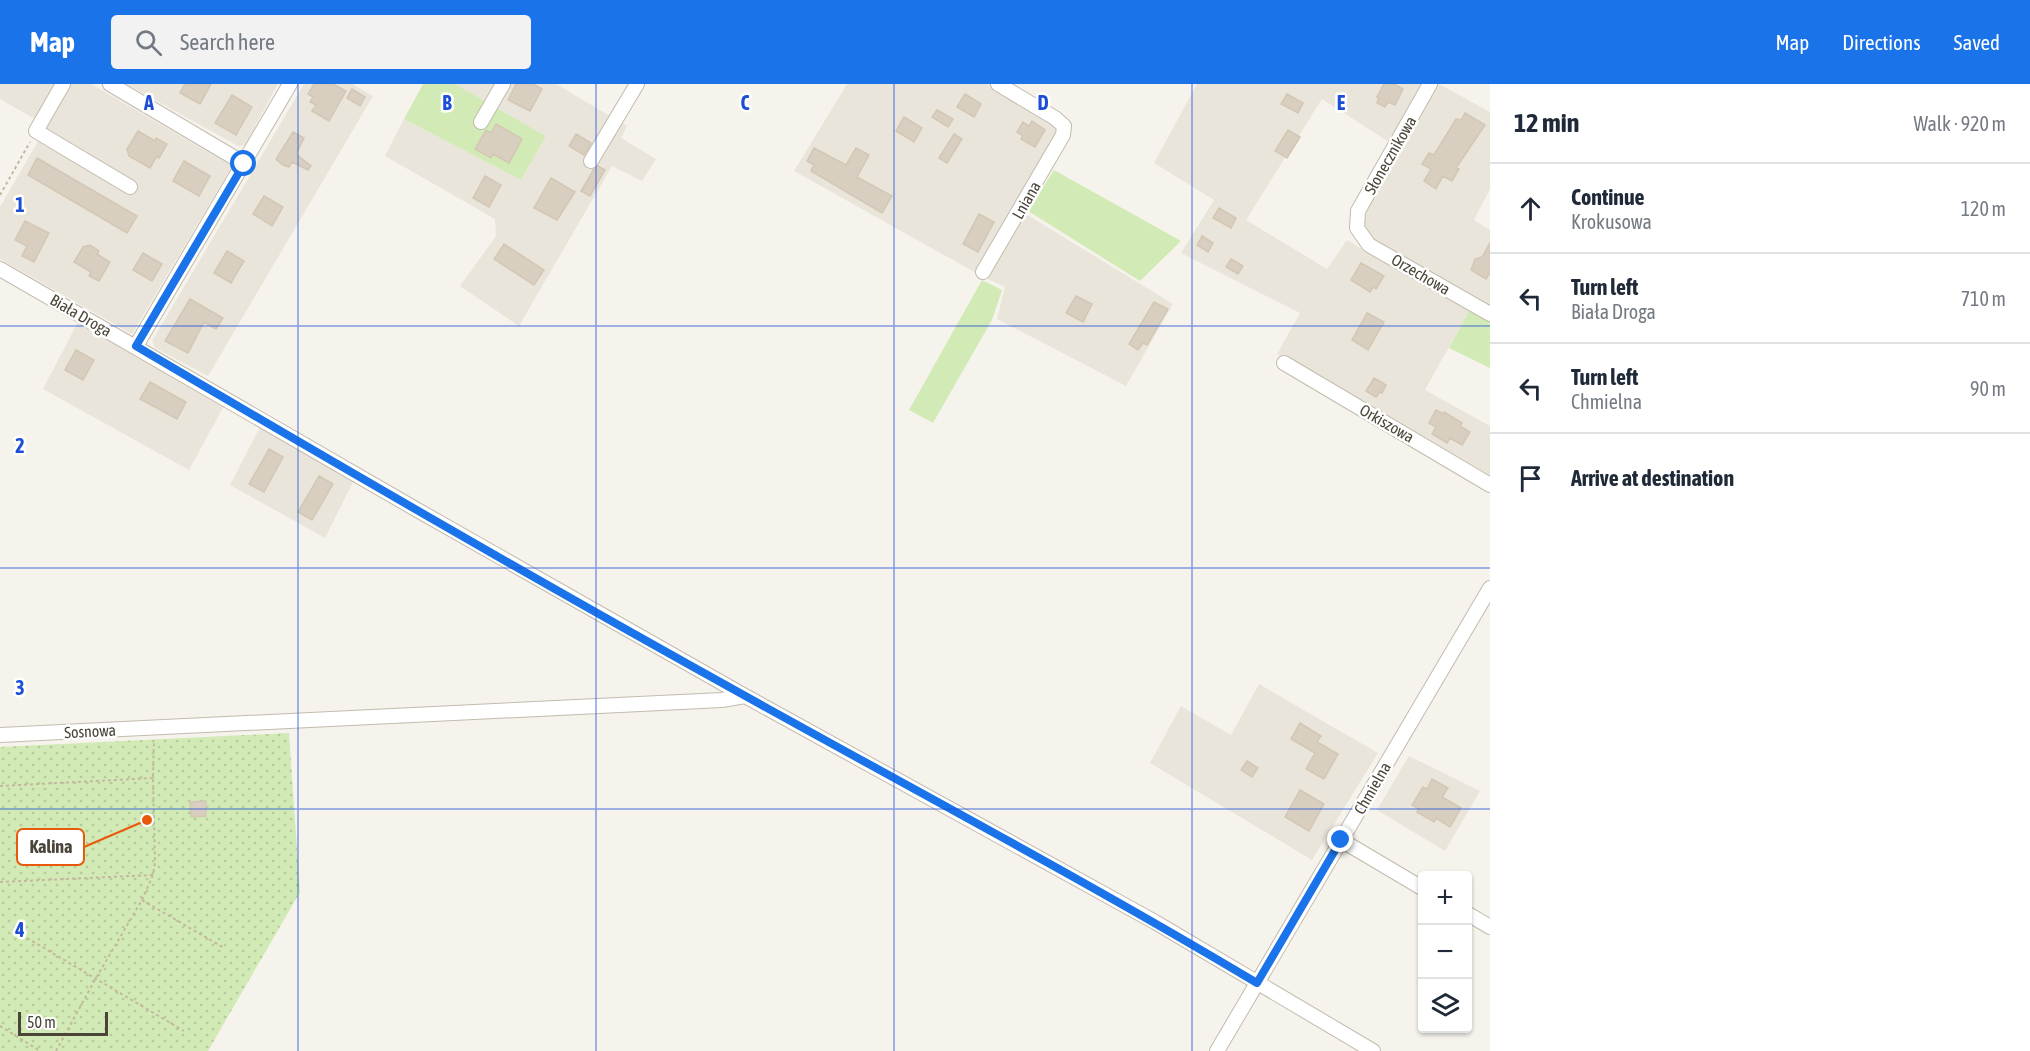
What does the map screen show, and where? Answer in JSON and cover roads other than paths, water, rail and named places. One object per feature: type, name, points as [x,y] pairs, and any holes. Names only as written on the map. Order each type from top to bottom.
[{"type":"street","points":[[63,84],[36,131],[130,187]]},
{"type":"street","points":[[110,84],[244,164]]},
{"type":"street","points":[[136,346],[290,84]]},
{"type":"street","points":[[482,122],[502,84]]},
{"type":"street","points":[[591,161],[637,84]]},
{"type":"street","name":"Lniana","points":[[983,272],[1064,135],[1064,126],[1056,118],[998,84]]},
{"type":"street","name":"Słonecznikowa","points":[[1357,228],[1358,211],[1430,84]]},
{"type":"street","name":"Orzechowa","points":[[1357,228],[1370,245],[1490,314]]},
{"type":"street","name":"Biała Droga","points":[[0,269],[745,696],[1155,922],[1373,1051]]},
{"type":"street","name":"Orkiszowa","points":[[1284,363],[1490,485]]},
{"type":"street","name":"Chmielna","points":[[1217,1051],[1490,588]]},
{"type":"street","name":"Sosnowa","points":[[0,735],[722,700],[745,696]]},
{"type":"street","points":[[1341,840],[1418,886]]},
{"type":"street","points":[[1472,917],[1490,927]]},
{"type":"place","name":"Kalina","points":[[147,820]]}]
